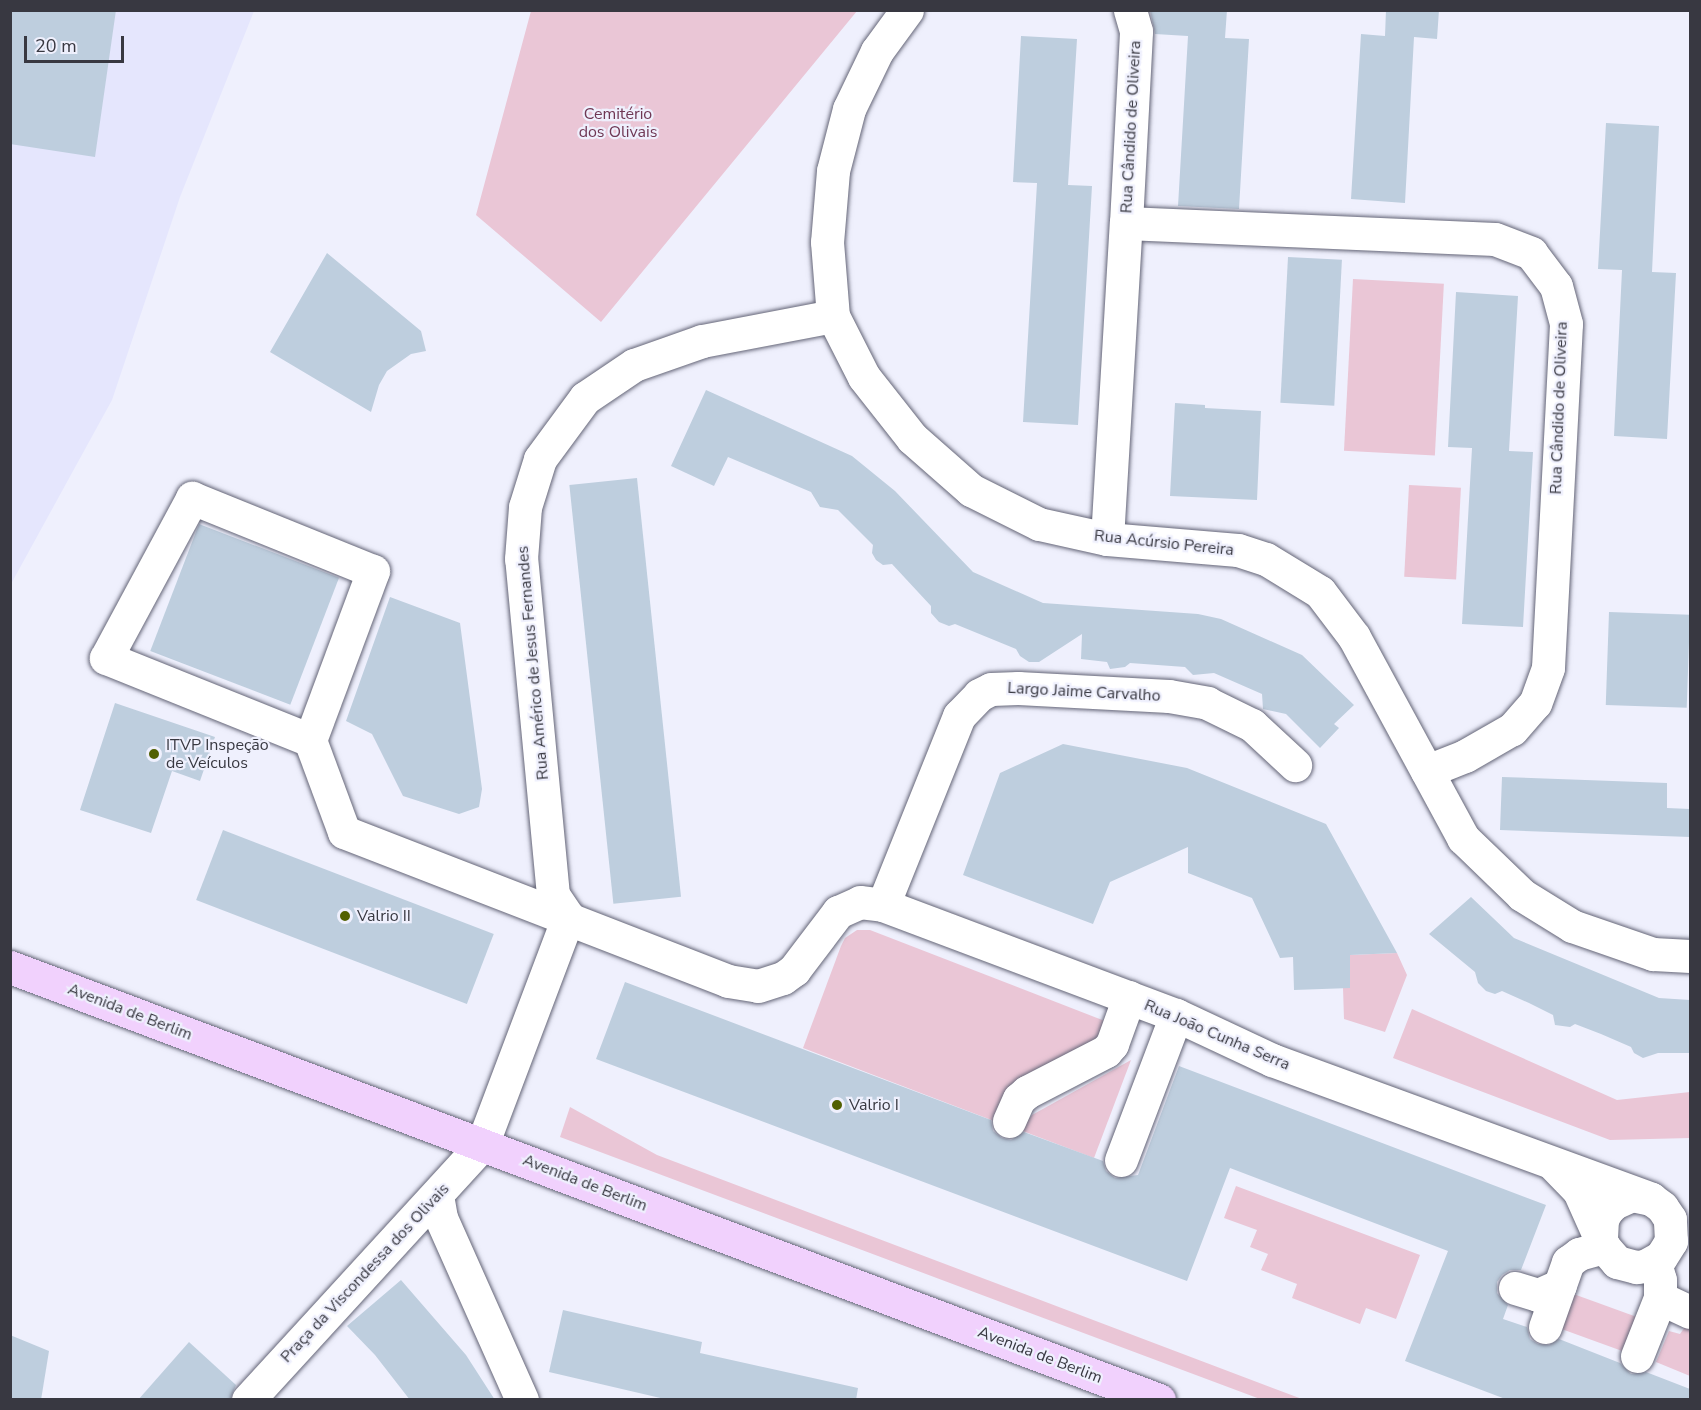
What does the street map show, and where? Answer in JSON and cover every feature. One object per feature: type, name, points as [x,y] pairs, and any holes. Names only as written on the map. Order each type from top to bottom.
[{"type":"main road","name":"Avenida de Berlim","points":[[10,968],[1159,1400]]},
{"type":"street","name":"Rua Acúrsio Pereira","points":[[908,10],[877,51],[849,109],[833,171],[827,242],[833,316],[864,377],[912,438],[971,490],[1038,524],[1107,540],[1238,550],[1266,559],[1320,592],[1354,637],[1463,838],[1522,895],[1572,926],[1653,954],[1690,956]]},
{"type":"street","name":"Rua Cândido de Oliveira","points":[[1107,540],[1126,223],[1133,21]]},
{"type":"street","name":"Rua Cândido de Oliveira","points":[[1126,223],[1495,239],[1531,254],[1556,286],[1566,324],[1548,668],[1536,703],[1512,729],[1465,756],[1427,771]]},
{"type":"street","name":"Rua Américo de Jesus Fernandes","points":[[568,917],[553,895],[521,559],[525,507],[540,459],[585,398],[634,365],[702,341],[833,316]]},
{"type":"street","points":[[310,740],[105,658],[192,498],[373,571],[310,740],[344,832],[728,981],[758,986],[771,984],[794,970],[828,924],[850,904],[860,902],[883,905]]},
{"type":"street","name":"Largo Jaime Carvalho","points":[[883,905],[959,716],[979,695],[991,689],[1018,688],[1169,696],[1207,703],[1252,725],[1295,765]]},
{"type":"street","name":"Rua João Cunha Serra","points":[[883,905],[1176,1015],[1265,1057],[1552,1163],[1670,1210]]},
{"type":"street","points":[[482,1145],[568,917]]},
{"type":"street","points":[[1009,1121],[1019,1100],[1027,1092],[1106,1051],[1112,1044],[1129,997]]},
{"type":"street","points":[[1121,1160],[1176,1015]]},
{"type":"street","name":"Praça da Viscondessa dos Olivais","points":[[248,1400],[482,1145]]},
{"type":"street","name":"Rua João Cunha Serra","points":[[1552,1163],[1579,1191],[1602,1242],[1617,1262],[1626,1266],[1646,1266],[1654,1262]]},
{"type":"street","points":[[437,1195],[441,1218],[522,1400]]},
{"type":"street","points":[[1545,1328],[1569,1262],[1602,1242],[1602,1219],[1614,1203],[1632,1196],[1670,1210],[1671,1241],[1666,1251],[1654,1262],[1660,1280],[1660,1298],[1637,1356]]},
{"type":"street","points":[[1515,1288],[1538,1295],[1560,1285]]},
{"type":"street","points":[[1660,1298],[1690,1312]]},
{"type":"shaded area","points":[[11,11],[254,11],[180,197],[112,400],[11,584]]},
{"type":"green space","name":"Cemitério dos Olivais","points":[[531,10],[857,11],[601,322],[476,215]]},
{"type":"green space","points":[[1353,279],[1444,284],[1435,456],[1344,451]]},
{"type":"green space","points":[[1409,485],[1461,488],[1456,580],[1404,577]]},
{"type":"green space","points":[[857,930],[870,930],[1110,1023],[1103,1038],[994,1121],[803,1048],[841,946],[845,938]]},
{"type":"green space","points":[[1397,953],[1407,975],[1385,1032],[1344,1019],[1343,988],[1350,988],[1350,955]]},
{"type":"green space","points":[[1412,1009],[1617,1100],[1690,1092],[1690,1138],[1610,1140],[1393,1058]]},
{"type":"green space","points":[[1131,1060],[1094,1158],[1020,1130],[1032,1115]]},
{"type":"green space","points":[[570,1107],[657,1155],[1302,1399],[1260,1399],[560,1137]]},
{"type":"green space","points":[[1236,1186],[1420,1255],[1396,1319],[1366,1308],[1360,1324],[1292,1298],[1297,1284],[1261,1270],[1268,1254],[1250,1247],[1257,1230],[1224,1218]]},
{"type":"green space","points":[[1568,1292],[1638,1317],[1625,1352],[1555,1327]]},
{"type":"green space","points":[[1687,1324],[1690,1326],[1690,1376],[1656,1362],[1669,1331],[1680,1334]]},
{"type":"building","points":[[10,10],[116,10],[95,157],[10,144]]},
{"type":"building","points":[[1150,10],[1227,10],[1225,38],[1249,39],[1239,209],[1178,206],[1188,36],[1155,34]]},
{"type":"building","points":[[1386,10],[1439,10],[1437,39],[1414,37],[1405,203],[1351,199],[1361,34],[1385,36]]},
{"type":"building","points":[[1021,36],[1077,39],[1068,185],[1092,186],[1078,425],[1023,422],[1037,183],[1013,182]]},
{"type":"building","points":[[1606,123],[1659,126],[1652,272],[1676,273],[1667,439],[1614,436],[1622,270],[1598,269]]},
{"type":"building","points":[[327,253],[421,331],[426,351],[411,354],[387,371],[379,385],[371,412],[270,352]]},
{"type":"building","points":[[1288,257],[1342,260],[1334,406],[1280,403]]},
{"type":"building","points":[[1456,292],[1518,296],[1509,451],[1533,452],[1523,627],[1462,624],[1472,448],[1448,447]]},
{"type":"building","points":[[706,390],[852,456],[895,491],[973,572],[1043,603],[1198,614],[1221,619],[1302,655],[1354,705],[1334,724],[1339,728],[1320,748],[1286,714],[1263,709],[1262,694],[1214,673],[1193,675],[1185,667],[1130,663],[1125,667],[1110,669],[1107,662],[1081,659],[1082,634],[1039,662],[1029,662],[1020,656],[1016,649],[955,624],[949,626],[939,622],[931,613],[931,606],[892,564],[883,565],[876,560],[872,553],[873,545],[838,510],[820,507],[811,492],[728,457],[714,486],[671,466]]},
{"type":"building","points":[[1175,403],[1205,405],[1205,408],[1261,411],[1257,500],[1170,496]]},
{"type":"building","points":[[637,478],[681,897],[613,904],[569,485]]},
{"type":"building","points":[[199,524],[339,578],[290,705],[150,651]]},
{"type":"building","points":[[390,597],[460,623],[482,789],[479,807],[459,814],[403,796],[372,734],[346,721]]},
{"type":"building","points":[[1609,612],[1690,615],[1687,708],[1606,705]]},
{"type":"building","name":"ITVP Inspeção de Veículos","points":[[115,703],[215,737],[200,781],[172,771],[151,833],[80,810]]},
{"type":"building","points":[[1063,744],[1187,768],[1326,824],[1397,953],[1350,955],[1350,988],[1294,990],[1293,957],[1280,958],[1252,898],[1188,873],[1188,847],[1110,882],[1093,924],[963,875],[1000,773]]},
{"type":"building","points":[[1502,777],[1667,783],[1667,808],[1690,809],[1690,837],[1500,830]]},
{"type":"building","name":"Valrio II","points":[[223,830],[494,934],[467,1004],[196,900]]},
{"type":"building","points":[[1471,897],[1514,938],[1659,998],[1690,1000],[1690,1053],[1658,1053],[1643,1058],[1634,1053],[1631,1047],[1575,1024],[1570,1027],[1555,1025],[1553,1015],[1502,991],[1495,994],[1486,991],[1478,983],[1475,972],[1429,934]]},
{"type":"building","points":[[625,982],[991,1120],[993,1131],[1002,1138],[1011,1140],[1024,1132],[1103,1161],[1106,1171],[1115,1178],[1138,1175],[1179,1066],[1546,1205],[1521,1270],[1510,1270],[1497,1282],[1497,1293],[1508,1305],[1503,1319],[1527,1327],[1530,1339],[1538,1344],[1549,1345],[1559,1339],[1620,1363],[1631,1374],[1646,1372],[1690,1389],[1690,1400],[1508,1400],[1405,1361],[1448,1251],[1230,1168],[1187,1281],[596,1059]]},
{"type":"building","points":[[401,1280],[466,1355],[495,1400],[410,1400],[375,1355],[347,1326]]},
{"type":"building","points":[[563,1310],[702,1342],[700,1353],[858,1388],[856,1400],[669,1400],[549,1372]]},
{"type":"building","points":[[10,1335],[49,1351],[41,1400],[10,1400]]},
{"type":"building","points":[[189,1342],[236,1385],[230,1400],[138,1400]]},
{"type":"place","name":"ITVP Inspeção de Veículos","points":[[154,754]]},
{"type":"place","name":"Valrio II","points":[[345,916]]},
{"type":"place","name":"Valrio I","points":[[837,1105]]}]
